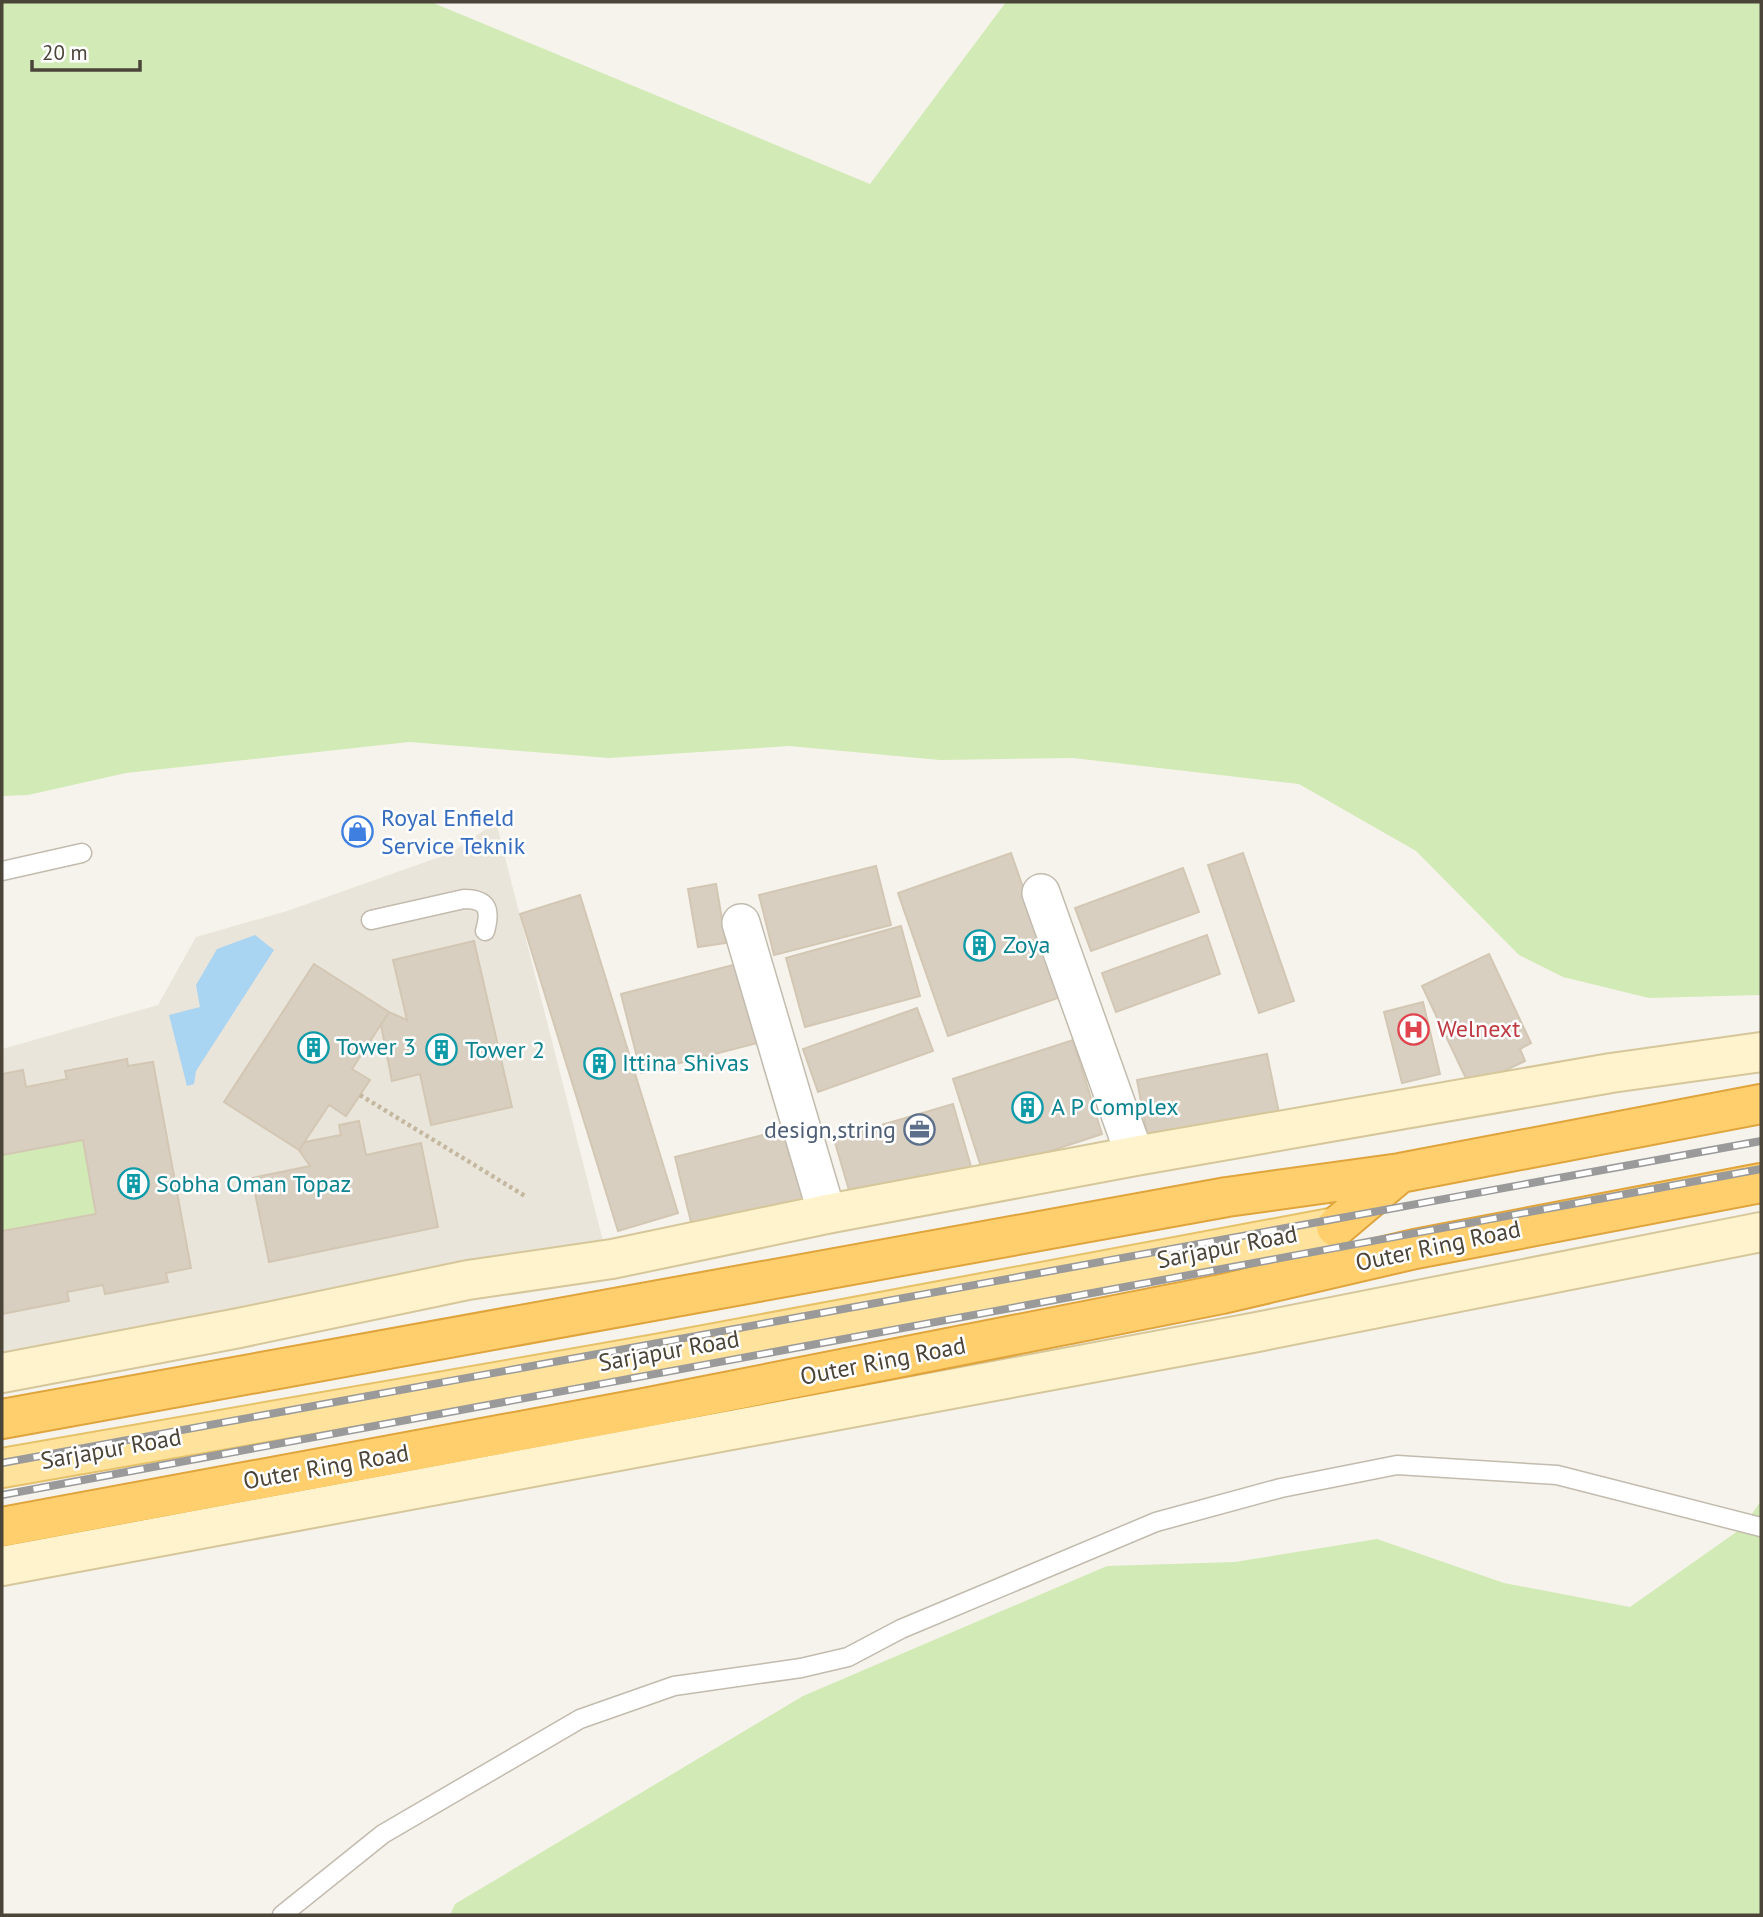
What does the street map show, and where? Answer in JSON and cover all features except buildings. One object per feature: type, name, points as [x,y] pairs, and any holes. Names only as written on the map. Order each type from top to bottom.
[{"type":"highway","points":[[2,1419],[1227,1197],[1399,1172],[1761,1104]]},
{"type":"highway","points":[[1336,1227],[1399,1172]]},
{"type":"highway","name":"Outer Ring Road","points":[[2,1527],[626,1412],[1222,1294],[1415,1249],[1761,1183]]},
{"type":"main road","name":"Sarjapur Road","points":[[2,1468],[656,1354],[1336,1227]]},
{"type":"street","points":[[1041,893],[1135,1156]]},
{"type":"street","points":[[741,923],[827,1214]]},
{"type":"street","points":[[2,1373],[225,1331],[468,1280],[612,1259],[827,1214],[1135,1156],[1611,1073],[1761,1052]]},
{"type":"street","points":[[2,1566],[1252,1333],[1761,1232]]},
{"type":"lane","points":[[2,871],[82,853]]},
{"type":"lane","points":[[371,920],[464,899],[477,899],[485,906],[489,916],[485,931]]},
{"type":"lane","points":[[282,1915],[383,1834],[580,1719],[674,1686],[801,1668],[849,1657],[901,1629],[1156,1522],[1280,1488],[1396,1465],[1557,1475],[1761,1527]]},
{"type":"path","points":[[360,1095],[525,1196]]},
{"type":"shaded area","points":[[496,822],[604,1245],[465,1262],[211,1315],[2,1353],[2,1049],[158,1005],[196,937],[287,911],[451,853]]},
{"type":"green space","points":[[2,2],[431,2],[870,184],[1006,2],[1761,2],[1761,995],[1649,998],[1563,977],[1519,955],[1416,851],[1299,784],[1073,758],[940,760],[789,746],[609,758],[409,742],[126,773],[28,795],[2,796]]},
{"type":"green space","points":[[83,1140],[96,1214],[2,1231],[2,1155]]},
{"type":"green space","points":[[1761,1501],[1761,1915],[450,1915],[455,1904],[803,1696],[1107,1566],[1235,1562],[1377,1539],[1504,1583],[1630,1607],[1742,1528]]},
{"type":"water","points":[[255,935],[274,950],[196,1071],[194,1084],[187,1086],[169,1015],[200,1007],[196,985],[217,949]]},
{"type":"railway","points":[[2,1463],[1761,1141]]},
{"type":"railway","points":[[2,1495],[1761,1169]]},
{"type":"place","name":"Royal Enfield Service Teknik","points":[[358,832]]},
{"type":"place","name":"Zoya","points":[[980,945]]},
{"type":"place","name":"Welnext","points":[[1414,1029]]},
{"type":"place","name":"Tower 3","points":[[313,1047]]},
{"type":"place","name":"Tower 2","points":[[442,1050]]},
{"type":"place","name":"Ittina Shivas","points":[[599,1063]]},
{"type":"place","name":"A P Complex","points":[[1028,1107]]},
{"type":"place","name":"design,string","points":[[919,1130]]},
{"type":"place","name":"Sobha Oman Topaz","points":[[133,1184]]}]
